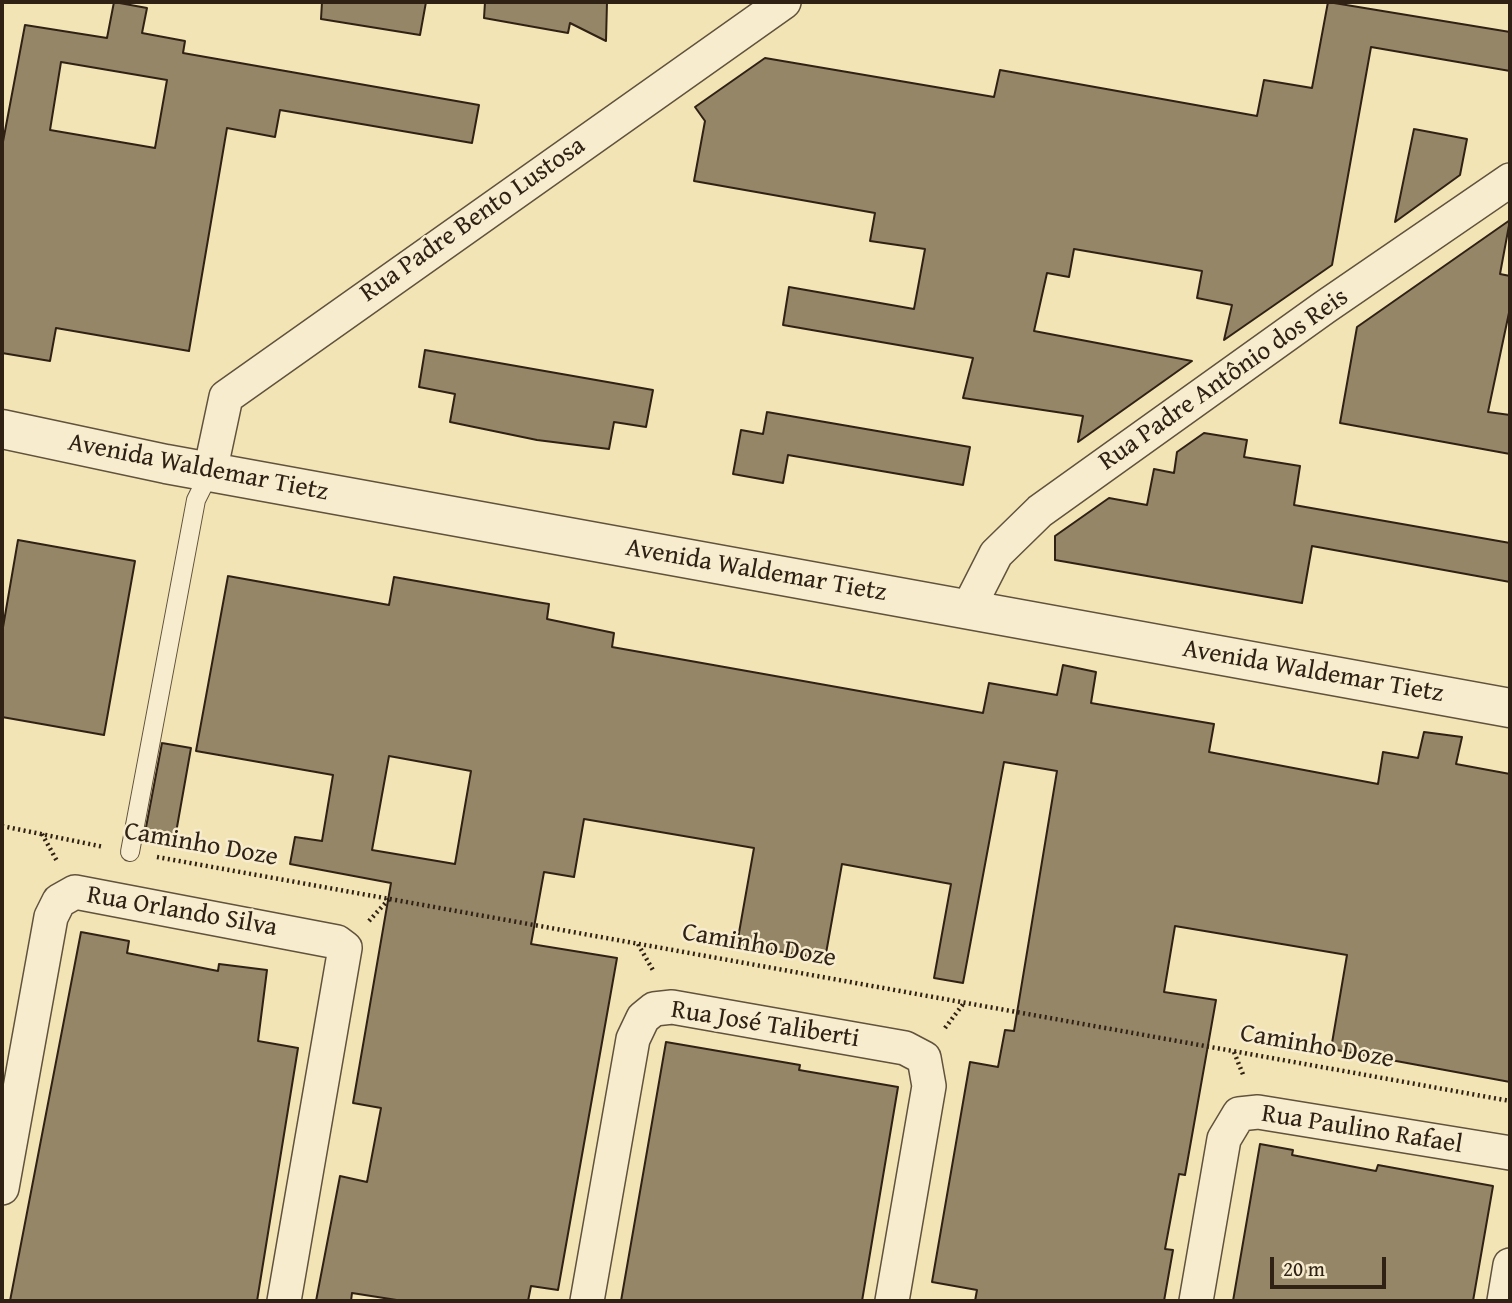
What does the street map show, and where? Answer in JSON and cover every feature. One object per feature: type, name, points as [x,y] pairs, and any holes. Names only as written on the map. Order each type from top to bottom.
[{"type":"street","name":"Rua Padre Bento Lustosa","points":[[210,472],[226,397],[784,2]]},
{"type":"street","name":"Rua Padre Antônio dos Reis","points":[[968,609],[996,554],[1040,511],[1325,307],[1510,180]]},
{"type":"street","name":"Avenida Waldemar Tietz","points":[[2,429],[210,472],[1510,708]]},
{"type":"street","name":"Rua Orlando Silva","points":[[2,1188],[51,917],[59,901],[75,892],[328,938],[345,947],[285,1301]]},
{"type":"street","name":"Rua José Taliberti","points":[[587,1301],[634,1039],[643,1018],[654,1009],[672,1007],[878,1043],[916,1051],[924,1058],[929,1086],[892,1301]]},
{"type":"street","name":"Rua Paulino Rafael","points":[[1196,1301],[1224,1139],[1239,1114],[1258,1112],[1510,1153]]},
{"type":"street","points":[[1504,1301],[1510,1265]]},
{"type":"lane","points":[[130,852],[196,500],[210,472]]},
{"type":"path","name":"Caminho Doze","points":[[2,826],[130,852],[1510,1101]]},
{"type":"building","points":[[114,2],[147,8],[142,33],[185,41],[183,53],[479,105],[472,143],[280,110],[275,137],[227,128],[189,351],[56,328],[50,361],[2,353],[2,147],[25,25],[107,38]],"holes":[[[61,62],[167,80],[155,148],[50,130]]]},
{"type":"building","points":[[322,2],[426,2],[420,35],[321,19]]},
{"type":"building","points":[[485,2],[607,2],[606,41],[570,23],[568,33],[484,18]]},
{"type":"building","points":[[1328,2],[1510,32],[1510,71],[1371,47],[1332,265],[1224,340],[1232,305],[1197,298],[1202,271],[1074,249],[1069,277],[1047,273],[1034,331],[1192,361],[1078,442],[1083,416],[963,398],[973,358],[783,325],[789,287],[914,309],[925,249],[870,241],[875,213],[694,181],[705,121],[695,107],[765,58],[994,97],[1000,70],[1257,116],[1264,80],[1312,88]]},
{"type":"building","points":[[1414,129],[1467,139],[1460,175],[1395,222]]},
{"type":"building","points":[[1510,220],[1500,274],[1510,276],[1510,308],[1488,412],[1510,415],[1510,454],[1340,423],[1357,327]]},
{"type":"building","points":[[425,350],[653,390],[646,427],[614,422],[609,449],[537,440],[450,422],[455,394],[419,387]]},
{"type":"building","points":[[767,412],[970,447],[963,485],[788,455],[783,483],[733,474],[741,430],[763,434]]},
{"type":"building","points":[[1204,433],[1247,440],[1244,457],[1300,466],[1294,505],[1510,543],[1510,582],[1312,546],[1302,603],[1055,560],[1055,536],[1109,498],[1147,505],[1154,469],[1174,473],[1177,452]]},
{"type":"building","points":[[18,540],[135,561],[104,735],[2,717],[2,633]]},
{"type":"building","points":[[228,576],[389,605],[394,577],[549,604],[547,619],[614,633],[612,647],[983,713],[989,683],[1057,695],[1063,665],[1096,672],[1091,703],[1214,724],[1209,752],[1378,784],[1383,752],[1418,758],[1424,732],[1462,737],[1456,764],[1510,774],[1510,1082],[1331,1049],[1347,955],[1175,926],[1164,992],[1216,1000],[1185,1175],[1179,1174],[1165,1249],[1173,1250],[1164,1301],[975,1301],[977,1290],[932,1282],[970,1062],[998,1067],[1005,1030],[1014,1031],[1057,771],[1004,762],[963,983],[934,978],[951,884],[842,864],[825,959],[782,952],[737,944],[754,848],[584,819],[574,877],[544,872],[531,944],[617,958],[558,1290],[531,1286],[528,1301],[403,1301],[352,1293],[351,1301],[316,1301],[340,1176],[367,1182],[381,1108],[353,1103],[391,883],[290,864],[295,837],[322,841],[333,775],[196,751]],"holes":[[[389,756],[471,771],[455,864],[372,850]]]},
{"type":"building","points":[[162,743],[191,748],[174,844],[144,838]]},
{"type":"building","points":[[81,932],[129,941],[127,953],[218,971],[219,964],[267,970],[258,1041],[298,1048],[257,1301],[10,1301]]},
{"type":"building","points":[[666,1042],[800,1065],[799,1070],[898,1087],[862,1301],[621,1301]]},
{"type":"building","points":[[1260,1144],[1293,1150],[1292,1155],[1376,1171],[1378,1165],[1493,1186],[1473,1301],[1233,1301]]}]
